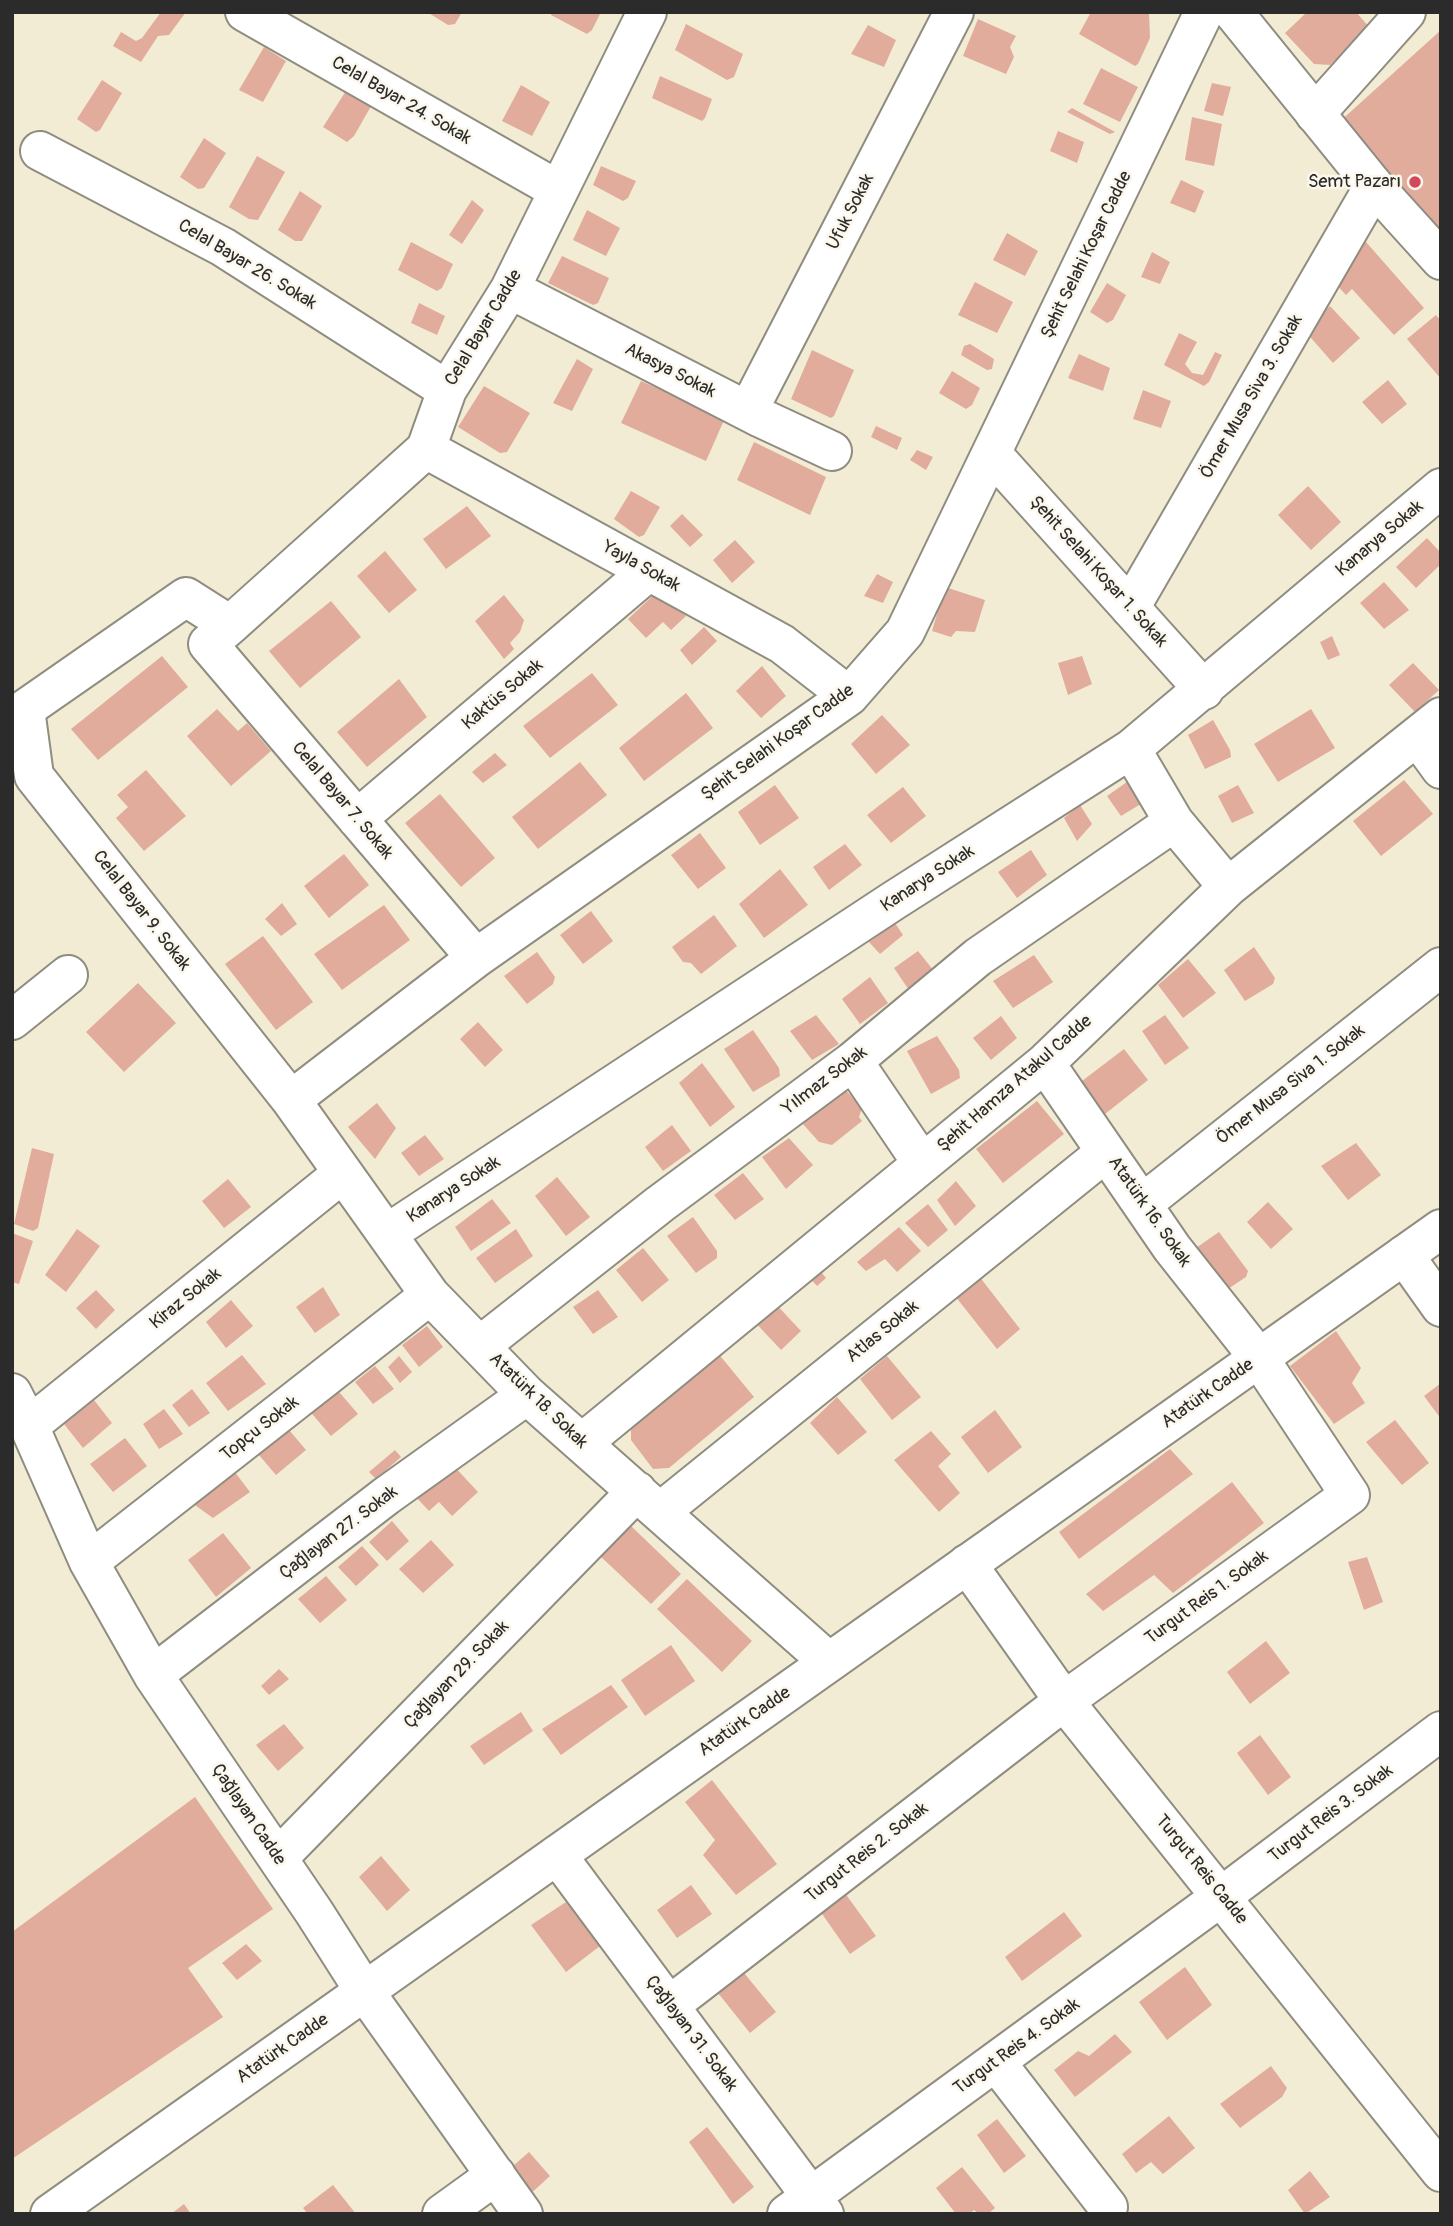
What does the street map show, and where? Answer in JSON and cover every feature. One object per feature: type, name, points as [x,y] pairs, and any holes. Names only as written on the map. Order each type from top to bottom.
[{"type":"street","name":"Celal Bayar 24. Sokak","points":[[245,12],[558,190]]},
{"type":"street","name":"Celal Bayar Cadde","points":[[219,634],[426,449],[447,390],[510,289],[647,12]]},
{"type":"street","name":"Ufuk Sokak","points":[[748,411],[954,12]]},
{"type":"street","name":"Şehit Selahi Koşar Cadde","points":[[290,1100],[476,958],[849,696],[905,632],[1203,12]]},
{"type":"street","points":[[1233,12],[1374,186],[1441,260]]},
{"type":"street","points":[[1315,114],[1406,12]]},
{"type":"street","name":"Celal Bayar 26. Sokak","points":[[40,150],[223,247],[447,390]]},
{"type":"street","name":"Ömer Musa Siva 3. Sokak","points":[[1130,608],[1374,186]]},
{"type":"street","name":"Akasya Sokak","points":[[510,289],[832,451]]},
{"type":"street","name":"Yayla Sokak","points":[[426,449],[782,644],[849,696]]},
{"type":"street","name":"Şehit Selahi Koşar 1. Sokak","points":[[992,454],[1204,690]]},
{"type":"street","name":"Kanarya Sokak","points":[[387,1233],[893,901],[1131,750],[1441,488]]},
{"type":"street","name":"Kaktüs Sokak","points":[[357,819],[649,571]]},
{"type":"street","name":"Celal Bayar 9. Sokak","points":[[219,634],[186,597],[25,709],[34,776],[290,1100]]},
{"type":"street","name":"Celal Bayar 7. Sokak","points":[[219,634],[357,819],[476,958]]},
{"type":"street","points":[[1429,727],[1441,769]]},
{"type":"street","name":"Şehit Hamza Atakul Cadde","points":[[582,1443],[1045,1063],[1228,887],[1429,727]]},
{"type":"street","points":[[1131,750],[1174,822],[1228,887]]},
{"type":"street","name":"Yılmaz Sokak","points":[[481,1345],[660,1204],[853,1061],[978,957],[1174,822]]},
{"type":"street","name":"Ömer Musa Siva 1. Sokak","points":[[1142,1204],[1441,967]]},
{"type":"street","points":[[12,1020],[68,975]]},
{"type":"street","points":[[853,1061],[922,1163]]},
{"type":"street","name":"Atatürk 16. Sokak","points":[[1045,1063],[1172,1248],[1259,1358],[1350,1495]]},
{"type":"street","name":"Atatürk 18. Sokak","points":[[290,1100],[430,1295],[527,1395],[829,1662]]},
{"type":"street","name":"Atlas Sokak","points":[[648,1502],[1106,1152]]},
{"type":"street","name":"Kiraz Sokak","points":[[18,1409],[344,1173]]},
{"type":"street","name":"Atatürk Cadde","points":[[63,2210],[557,1855],[1441,1229]]},
{"type":"street","points":[[1404,1255],[1441,1307]]},
{"type":"street","name":"Topçu Sokak","points":[[89,1562],[430,1295]]},
{"type":"street","name":"Çağlayan 27. Sokak","points":[[153,1675],[386,1496],[527,1395]]},
{"type":"street","name":"Çağlayan Cadde","points":[[18,1409],[89,1562],[153,1675],[278,1858],[365,1992],[523,2214]]},
{"type":"street","name":"Turgut Reis 1. Sokak","points":[[1064,1702],[1350,1495]]},
{"type":"street","name":"Çağlayan 29. Sokak","points":[[278,1858],[648,1502]]},
{"type":"street","name":"Turgut Reis Cadde","points":[[967,1564],[1064,1702],[1441,2172]]},
{"type":"street","name":"Turgut Reis 2. Sokak","points":[[670,2005],[1064,1702]]},
{"type":"street","name":"Turgut Reis 3. Sokak","points":[[1222,1896],[1441,1731]]},
{"type":"street","name":"Çağlayan 31. Sokak","points":[[557,1855],[670,2005],[807,2208]]},
{"type":"street","name":"Turgut Reis 4. Sokak","points":[[807,2208],[996,2062],[1222,1896]]},
{"type":"street","points":[[996,2062],[1108,2207]]},
{"type":"street","points":[[442,2214],[496,2175]]},
{"type":"building","points":[[161,12],[186,12],[169,35],[158,36],[141,62],[113,46],[121,32],[136,41],[142,38]]},
{"type":"building","points":[[427,12],[462,12],[455,24],[448,25]]},
{"type":"building","points":[[552,12],[601,12],[587,34],[551,15]]},
{"type":"building","points":[[1091,12],[1149,12],[1150,38],[1138,64],[1135,66],[1079,34]]},
{"type":"building","points":[[1307,12],[1356,12],[1370,28],[1330,65],[1314,64],[1285,33]]},
{"type":"building","points":[[978,19],[1016,36],[1010,47],[1014,57],[1006,74],[963,56]]},
{"type":"building","points":[[686,24],[743,54],[734,77],[727,80],[675,50]]},
{"type":"building","points":[[868,25],[896,40],[884,67],[851,54]]},
{"type":"building","name":"Semt Pazarı","points":[[1441,30],[1441,239],[1337,124]]},
{"type":"building","points":[[264,47],[286,61],[263,102],[239,90]]},
{"type":"building","points":[[1101,68],[1138,87],[1120,122],[1083,104]]},
{"type":"building","points":[[660,76],[712,99],[702,121],[652,98]]},
{"type":"building","points":[[102,80],[122,93],[100,130],[96,132],[77,119]]},
{"type":"building","points":[[1212,83],[1231,87],[1223,116],[1204,111]]},
{"type":"building","points":[[521,85],[550,102],[532,136],[502,121]]},
{"type":"building","points":[[349,86],[374,101],[354,136],[347,142],[323,127]]},
{"type":"building","points":[[1072,108],[1115,132],[1110,134],[1067,112]]},
{"type":"building","points":[[1192,117],[1222,124],[1214,166],[1185,160]]},
{"type":"building","points":[[1058,131],[1084,142],[1077,163],[1050,151]]},
{"type":"building","points":[[204,138],[226,153],[204,188],[198,189],[180,177]]},
{"type":"building","points":[[257,156],[285,172],[258,220],[249,219],[229,207]]},
{"type":"building","points":[[601,166],[636,181],[628,198],[623,201],[593,185]]},
{"type":"building","points":[[1181,180],[1204,191],[1195,213],[1170,203]]},
{"type":"building","points":[[300,191],[322,206],[302,241],[295,241],[278,230]]},
{"type":"building","points":[[472,200],[484,210],[462,244],[449,235]]},
{"type":"building","points":[[587,210],[620,228],[606,256],[573,240]]},
{"type":"building","points":[[1007,233],[1038,251],[1025,276],[993,260]]},
{"type":"building","points":[[411,242],[453,264],[442,288],[437,291],[398,270]]},
{"type":"building","points":[[1350,242],[1366,242],[1424,308],[1394,335],[1352,289],[1346,295],[1332,280]]},
{"type":"building","points":[[1152,252],[1170,262],[1160,284],[1141,277]]},
{"type":"building","points":[[562,256],[609,278],[598,303],[593,305],[548,283]]},
{"type":"building","points":[[975,282],[1013,302],[997,333],[958,315]]},
{"type":"building","points":[[1107,283],[1126,295],[1113,320],[1107,323],[1090,312]]},
{"type":"building","points":[[419,303],[445,316],[437,335],[411,323]]},
{"type":"building","points":[[1330,306],[1360,338],[1333,363],[1304,330]]},
{"type":"building","points":[[1436,315],[1441,321],[1441,379],[1407,339]]},
{"type":"building","points":[[1179,333],[1197,342],[1185,364],[1192,373],[1203,375],[1215,352],[1222,355],[1209,382],[1204,386],[1164,365]]},
{"type":"building","points":[[970,344],[994,359],[992,369],[987,370],[961,355],[964,346]]},
{"type":"building","points":[[812,350],[854,370],[831,418],[791,399]]},
{"type":"building","points":[[1079,354],[1110,368],[1103,391],[1068,378]]},
{"type":"building","points":[[577,359],[593,369],[572,411],[553,403]]},
{"type":"building","points":[[952,371],[980,388],[972,405],[966,409],[939,393]]},
{"type":"building","points":[[1388,380],[1407,404],[1382,424],[1362,402]]},
{"type":"building","points":[[641,381],[725,418],[706,461],[621,423]]},
{"type":"building","points":[[484,386],[530,413],[507,452],[500,453],[458,427]]},
{"type":"building","points":[[1143,390],[1171,401],[1161,428],[1133,419]]},
{"type":"building","points":[[876,426],[902,438],[897,450],[871,437]]},
{"type":"building","points":[[754,442],[826,477],[810,515],[737,480]]},
{"type":"building","points":[[917,450],[933,457],[926,470],[910,460]]},
{"type":"building","points":[[1308,486],[1341,522],[1311,550],[1278,515]]},
{"type":"building","points":[[631,491],[660,507],[644,535],[639,537],[614,519]]},
{"type":"building","points":[[467,506],[491,536],[446,569],[423,539]]},
{"type":"building","points":[[682,514],[703,535],[690,547],[670,526]]},
{"type":"building","points":[[1427,538],[1441,553],[1441,564],[1416,588],[1396,567]]},
{"type":"building","points":[[735,540],[755,562],[732,583],[713,560]]},
{"type":"building","points":[[385,551],[417,590],[389,613],[357,576]]},
{"type":"building","points":[[877,574],[893,582],[883,603],[864,596]]},
{"type":"building","points":[[1384,582],[1409,610],[1384,629],[1360,603]]},
{"type":"building","points":[[945,587],[985,600],[975,632],[956,631],[951,637],[932,631]]},
{"type":"building","points":[[661,588],[686,616],[671,630],[663,622],[646,638],[628,619]]},
{"type":"building","points":[[504,595],[524,620],[520,632],[510,643],[514,649],[504,659],[475,621]]},
{"type":"building","points":[[331,601],[361,637],[300,688],[269,651]]},
{"type":"building","points":[[704,627],[717,641],[692,665],[680,650]]},
{"type":"building","points":[[1332,636],[1340,655],[1328,660],[1320,642]]},
{"type":"building","points":[[162,656],[188,687],[98,760],[71,729]]},
{"type":"building","points":[[1082,656],[1092,684],[1068,695],[1058,663]]},
{"type":"building","points":[[1413,663],[1439,690],[1415,712],[1389,685]]},
{"type":"building","points":[[762,666],[786,696],[761,718],[736,691]]},
{"type":"building","points":[[592,673],[618,705],[550,758],[523,726]]},
{"type":"building","points":[[399,679],[427,717],[367,767],[337,732]]},
{"type":"building","points":[[686,693],[713,728],[644,781],[619,748]]},
{"type":"building","points":[[217,709],[238,731],[247,723],[271,751],[231,786],[187,736]]},
{"type":"building","points":[[1311,709],[1335,748],[1278,782],[1254,744]]},
{"type":"building","points":[[882,715],[910,745],[876,774],[851,744]]},
{"type":"building","points":[[1213,720],[1230,750],[1231,757],[1205,769],[1188,735]]},
{"type":"building","points":[[495,753],[507,765],[483,783],[472,772]]},
{"type":"building","points":[[580,762],[607,795],[538,849],[512,817]]},
{"type":"building","points":[[146,770],[186,816],[144,851],[116,818],[128,807],[117,795]]},
{"type":"building","points":[[1134,777],[1149,799],[1121,816],[1107,796]]},
{"type":"building","points":[[1404,780],[1433,814],[1381,856],[1353,821]]},
{"type":"building","points":[[775,785],[799,818],[760,845],[738,812]]},
{"type":"building","points":[[1238,785],[1254,813],[1232,823],[1218,796]]},
{"type":"building","points":[[903,787],[926,816],[891,843],[867,815]]},
{"type":"building","points":[[440,794],[495,858],[461,887],[405,823]]},
{"type":"building","points":[[1080,805],[1092,824],[1077,841],[1064,818]]},
{"type":"building","points":[[700,833],[726,868],[698,889],[671,855]]},
{"type":"building","points":[[845,844],[862,865],[829,890],[813,867]]},
{"type":"building","points":[[1031,850],[1047,875],[1017,898],[998,872]]},
{"type":"building","points":[[344,854],[369,885],[329,918],[304,886]]},
{"type":"building","points":[[780,869],[808,905],[764,938],[739,904]]},
{"type":"building","points":[[282,903],[297,924],[281,936],[265,919]]},
{"type":"building","points":[[384,905],[410,940],[342,990],[314,954]]},
{"type":"building","points":[[591,911],[613,941],[583,964],[560,935]]},
{"type":"building","points":[[714,915],[737,946],[701,974],[691,963],[683,962],[672,947]]},
{"type":"building","points":[[895,923],[903,935],[880,954],[869,942]]},
{"type":"building","points":[[263,936],[313,1002],[276,1030],[225,964]]},
{"type":"building","points":[[1254,947],[1275,978],[1273,984],[1245,1001],[1224,970]]},
{"type":"building","points":[[918,951],[934,971],[909,990],[894,968]]},
{"type":"building","points":[[537,952],[555,977],[553,984],[527,1004],[504,976]]},
{"type":"building","points":[[1034,955],[1053,982],[1013,1008],[993,981]]},
{"type":"building","points":[[1188,959],[1216,993],[1183,1018],[1158,985]]},
{"type":"building","points":[[870,977],[888,1003],[860,1024],[842,999]]},
{"type":"building","points":[[138,983],[176,1023],[124,1072],[86,1032]]},
{"type":"building","points":[[816,1015],[839,1044],[812,1060],[790,1031]]},
{"type":"building","points":[[1165,1015],[1189,1048],[1165,1065],[1142,1031]]},
{"type":"building","points":[[1001,1016],[1017,1038],[991,1060],[973,1038]]},
{"type":"building","points":[[478,1022],[503,1050],[485,1067],[460,1039]]},
{"type":"building","points":[[753,1030],[779,1068],[780,1076],[753,1092],[724,1049]]},
{"type":"building","points":[[937,1036],[959,1070],[960,1078],[931,1094],[907,1051]]},
{"type":"building","points":[[1124,1049],[1148,1080],[1105,1114],[1082,1081]]},
{"type":"building","points":[[702,1063],[735,1107],[710,1127],[679,1083]]},
{"type":"building","points":[[843,1087],[862,1108],[859,1117],[862,1121],[832,1145],[819,1142],[802,1123]]},
{"type":"building","points":[[1037,1101],[1064,1134],[1003,1183],[976,1149]]},
{"type":"building","points":[[377,1103],[396,1128],[375,1159],[348,1127]]},
{"type":"building","points":[[672,1125],[691,1151],[663,1171],[645,1147]]},
{"type":"building","points":[[425,1135],[444,1159],[419,1176],[401,1153]]},
{"type":"building","points":[[789,1138],[813,1165],[786,1189],[762,1157]]},
{"type":"building","points":[[1356,1143],[1381,1175],[1348,1200],[1321,1166]]},
{"type":"building","points":[[32,1148],[54,1154],[38,1228],[33,1231],[14,1224]]},
{"type":"building","points":[[743,1173],[764,1199],[735,1220],[714,1195]]},
{"type":"building","points":[[557,1177],[590,1217],[566,1236],[535,1196]]},
{"type":"building","points":[[228,1179],[251,1207],[224,1228],[202,1201]]},
{"type":"building","points":[[956,1181],[976,1206],[955,1226],[937,1200]]},
{"type":"building","points":[[492,1199],[511,1223],[471,1251],[455,1227]]},
{"type":"building","points":[[1268,1202],[1293,1229],[1271,1249],[1247,1222]]},
{"type":"building","points":[[928,1204],[948,1230],[928,1247],[905,1223]]},
{"type":"building","points":[[693,1217],[717,1251],[717,1258],[696,1273],[667,1236]]},
{"type":"building","points":[[899,1227],[921,1251],[897,1272],[885,1259],[866,1271],[857,1262]]},
{"type":"building","points":[[77,1229],[100,1246],[66,1292],[45,1275]]},
{"type":"building","points":[[516,1229],[533,1256],[495,1283],[476,1258]]},
{"type":"building","points":[[1219,1232],[1248,1271],[1246,1277],[1222,1293],[1193,1250]]},
{"type":"building","points":[[12,1233],[33,1241],[19,1284],[12,1282]]},
{"type":"building","points":[[643,1248],[669,1280],[642,1302],[616,1270]]},
{"type":"building","points":[[818,1268],[826,1278],[817,1286],[809,1277]]},
{"type":"building","points":[[979,1276],[1020,1329],[997,1349],[955,1296]]},
{"type":"building","points":[[323,1287],[340,1315],[315,1333],[296,1307]]},
{"type":"building","points":[[96,1290],[115,1310],[96,1329],[76,1308]]},
{"type":"building","points":[[598,1290],[618,1317],[593,1334],[573,1307]]},
{"type":"building","points":[[231,1300],[253,1326],[226,1348],[206,1322]]},
{"type":"building","points":[[772,1300],[801,1331],[781,1350],[752,1319]]},
{"type":"building","points":[[427,1326],[443,1347],[419,1367],[402,1345]]},
{"type":"building","points":[[1336,1331],[1361,1368],[1352,1383],[1365,1403],[1334,1424],[1290,1366]]},
{"type":"building","points":[[717,1352],[754,1397],[669,1468],[653,1469],[631,1440],[631,1425]]},
{"type":"building","points":[[242,1355],[266,1384],[228,1411],[206,1383]]},
{"type":"building","points":[[399,1356],[412,1372],[400,1383],[388,1367]]},
{"type":"building","points":[[887,1356],[921,1397],[892,1420],[860,1379]]},
{"type":"building","points":[[375,1366],[394,1389],[373,1404],[355,1382]]},
{"type":"building","points":[[1441,1383],[1441,1419],[1424,1396]]},
{"type":"building","points":[[334,1386],[358,1414],[331,1436],[307,1408]]},
{"type":"building","points":[[192,1389],[210,1413],[189,1427],[172,1405]]},
{"type":"building","points":[[837,1397],[867,1432],[838,1455],[810,1423]]},
{"type":"building","points":[[94,1400],[112,1423],[83,1448],[64,1424]]},
{"type":"building","points":[[164,1409],[183,1434],[159,1449],[143,1424]]},
{"type":"building","points":[[995,1410],[1022,1447],[988,1473],[961,1437]]},
{"type":"building","points":[[1395,1420],[1429,1463],[1402,1485],[1366,1442]]},
{"type":"building","points":[[284,1424],[306,1450],[276,1475],[253,1448]]},
{"type":"building","points":[[931,1431],[951,1454],[938,1466],[960,1493],[939,1512],[894,1460]]},
{"type":"building","points":[[125,1438],[147,1466],[113,1492],[90,1464]]},
{"type":"building","points":[[1170,1449],[1193,1474],[1079,1559],[1059,1532]]},
{"type":"building","points":[[395,1450],[401,1457],[376,1479],[369,1472]]},
{"type":"building","points":[[451,1463],[478,1492],[452,1516],[439,1502],[429,1511],[415,1496]]},
{"type":"building","points":[[234,1471],[250,1492],[213,1518],[192,1503]]},
{"type":"building","points":[[1232,1482],[1264,1523],[1173,1593],[1154,1575],[1103,1611],[1086,1594]]},
{"type":"building","points":[[392,1521],[409,1541],[387,1561],[369,1542]]},
{"type":"building","points":[[629,1524],[681,1574],[651,1604],[598,1554]]},
{"type":"building","points":[[223,1533],[251,1568],[216,1597],[188,1560]]},
{"type":"building","points":[[431,1540],[454,1565],[423,1593],[399,1569]]},
{"type":"building","points":[[362,1546],[379,1565],[356,1586],[338,1567]]},
{"type":"building","points":[[1367,1557],[1383,1602],[1364,1610],[1348,1562]]},
{"type":"building","points":[[326,1576],[347,1600],[320,1623],[298,1599]]},
{"type":"building","points":[[687,1579],[752,1641],[722,1672],[657,1609]]},
{"type":"building","points":[[1266,1641],[1290,1673],[1250,1704],[1227,1672]]},
{"type":"building","points":[[671,1645],[695,1681],[645,1716],[621,1680]]},
{"type":"building","points":[[279,1669],[289,1679],[269,1695],[261,1686]]},
{"type":"building","points":[[611,1685],[628,1707],[561,1755],[542,1729]]},
{"type":"building","points":[[521,1712],[533,1731],[484,1765],[470,1746]]},
{"type":"building","points":[[284,1724],[304,1748],[278,1771],[256,1745]]},
{"type":"building","points":[[1260,1735],[1291,1777],[1268,1795],[1237,1753]]},
{"type":"building","points":[[712,1780],[777,1864],[736,1895],[703,1855],[715,1840],[685,1802]]},
{"type":"building","points":[[195,1797],[273,1909],[188,1968],[223,2017],[12,2159],[12,1932]]},
{"type":"building","points":[[381,1856],[410,1890],[387,1911],[359,1877]]},
{"type":"building","points":[[691,1885],[712,1914],[677,1938],[657,1910]]},
{"type":"building","points":[[842,1889],[876,1936],[850,1954],[818,1908]]},
{"type":"building","points":[[566,1902],[600,1946],[566,1972],[531,1925]]},
{"type":"building","points":[[1064,1912],[1082,1936],[1022,1981],[1005,1957]]},
{"type":"building","points":[[246,1944],[262,1961],[237,1980],[222,1963]]},
{"type":"building","points":[[1185,1967],[1212,2005],[1167,2040],[1139,2002]]},
{"type":"building","points":[[740,1968],[776,2012],[750,2033],[714,1988]]},
{"type":"building","points":[[1115,2034],[1132,2052],[1075,2097],[1054,2070],[1078,2051],[1089,2056]]},
{"type":"building","points":[[1271,2066],[1287,2088],[1282,2097],[1240,2128],[1220,2104]]},
{"type":"building","points":[[1169,2116],[1195,2148],[1163,2174],[1151,2162],[1136,2173],[1122,2154]]},
{"type":"building","points":[[997,2119],[1026,2156],[1004,2173],[977,2135]]},
{"type":"building","points":[[707,2127],[754,2187],[733,2204],[689,2142]]},
{"type":"building","points":[[529,2152],[550,2176],[527,2197],[506,2172]]},
{"type":"building","points":[[962,2167],[995,2208],[989,2213],[979,2214],[974,2210],[969,2214],[956,2214],[936,2188]]},
{"type":"building","points":[[1310,2171],[1330,2197],[1305,2214],[1288,2190]]},
{"type":"building","points":[[333,2185],[356,2214],[308,2214],[303,2208]]},
{"type":"building","points":[[184,2204],[191,2214],[171,2214]]},
{"type":"place","name":"Semt Pazarı","points":[[1415,182]]}]
